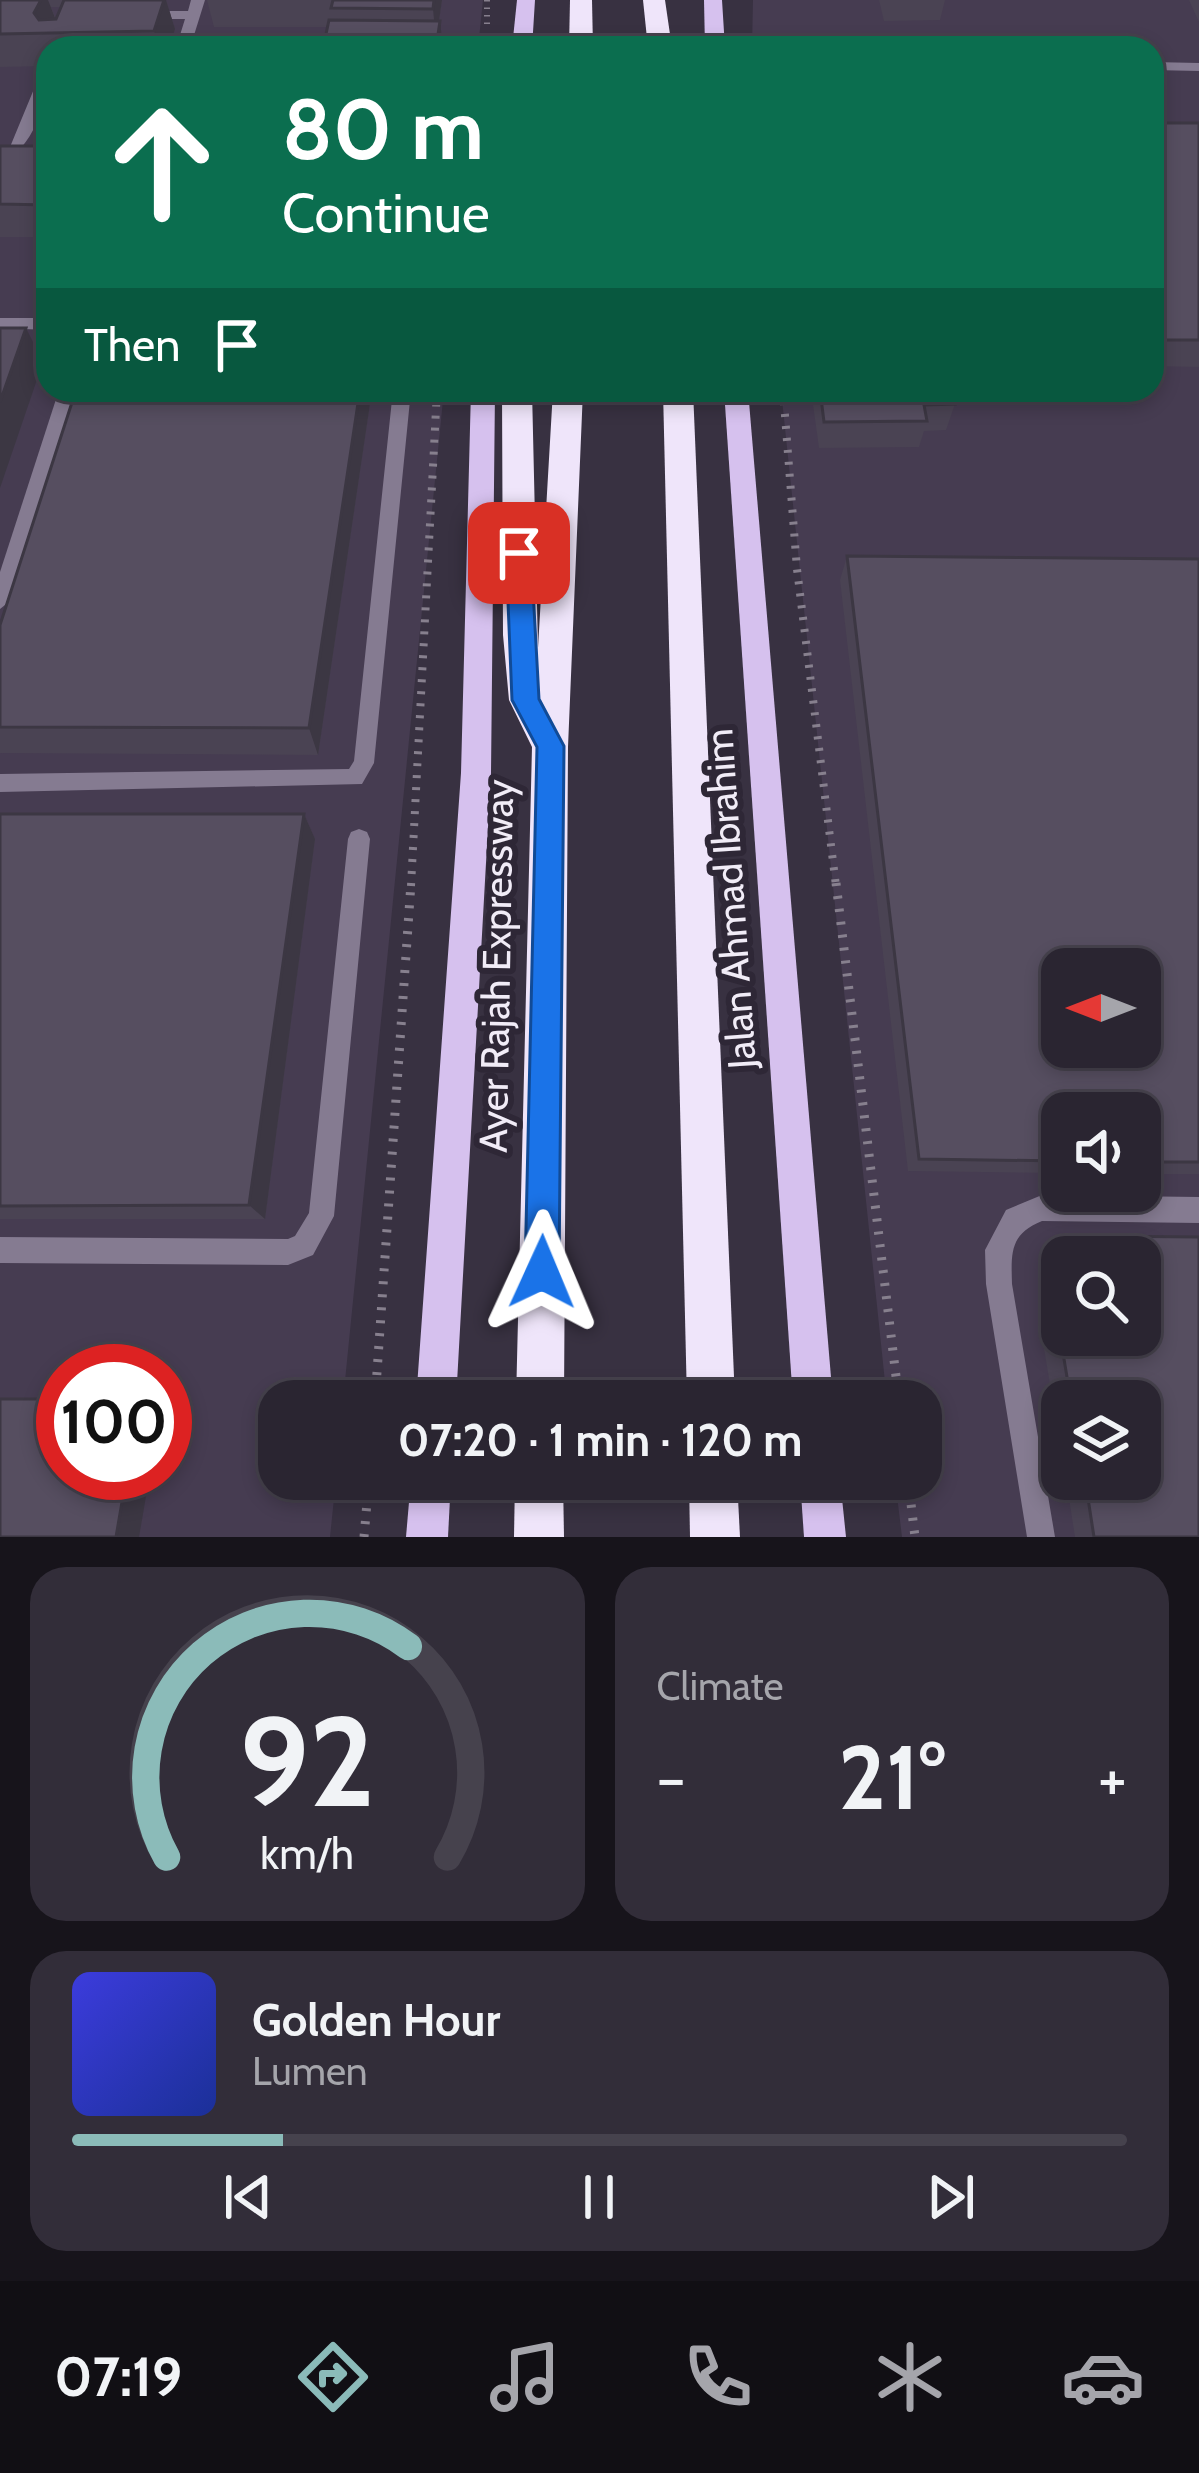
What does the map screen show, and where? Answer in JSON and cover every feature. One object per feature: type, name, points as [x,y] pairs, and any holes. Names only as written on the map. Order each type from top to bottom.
[{"type":"highway","points":[[580,36],[581,0]]},
{"type":"highway","points":[[654,0],[658,36]]},
{"type":"highway","points":[[680,16],[680,36]]},
{"type":"highway","points":[[517,402],[520,635],[526,700],[550,746]]},
{"type":"highway","name":"Ayer Rajah Expressway","points":[[540,1380],[550,746],[567,402]]},
{"type":"highway","points":[[678,402],[709,1380]]},
{"type":"highway","points":[[538,1537],[539,1500]]},
{"type":"highway","points":[[714,1500],[715,1537]]},
{"type":"main road","points":[[523,36],[526,0]]},
{"type":"main road","points":[[713,0],[714,36]]},
{"type":"main road","points":[[437,1380],[476,773],[483,402]]},
{"type":"main road","name":"Jalan Ahmad Ibrahim","points":[[737,402],[811,1380]]},
{"type":"main road","points":[[427,1537],[430,1500]]},
{"type":"main road","points":[[822,1500],[825,1537]]},
{"type":"lane","points":[[133,15],[196,7],[187,36]]},
{"type":"lane","points":[[1164,66],[1199,67]]},
{"type":"lane","points":[[0,159],[16,149],[36,101]]},
{"type":"lane","points":[[0,323],[36,323]]},
{"type":"lane","points":[[0,601],[64,402]]},
{"type":"lane","points":[[0,783],[340,781],[360,772],[401,402]]},
{"type":"lane","points":[[0,1250],[288,1252],[304,1246],[321,1216],[358,838]]},
{"type":"lane","points":[[1041,1537],[999,1284],[998,1250],[1015,1219],[1042,1208],[1199,1210]]},
{"type":"path","points":[[377,1380],[406,975],[436,402]]},
{"type":"path","points":[[784,402],[797,568],[896,1380]]},
{"type":"path","points":[[364,1537],[367,1500]]},
{"type":"path","points":[[911,1500],[915,1537]]},
{"type":"shaded area","points":[[0,0],[483,0],[479,36],[36,36],[36,402],[443,402],[345,1380],[258,1380],[258,1500],[334,1500],[330,1537],[0,1537]]},
{"type":"shaded area","points":[[753,0],[1199,0],[1199,1537],[902,1537],[898,1500],[942,1500],[942,1380],[885,1380],[782,402],[1164,402],[1164,36],[752,36]]},
{"type":"building","points":[[0,0],[41,0],[34,13],[39,20],[56,19],[64,0],[164,0],[154,31],[0,34]]},
{"type":"building","points":[[333,0],[434,0],[433,9],[331,8]]},
{"type":"building","points":[[329,20],[440,21],[438,36],[326,36]]},
{"type":"building","points":[[1164,123],[1199,123],[1199,340],[1164,340]]},
{"type":"building","points":[[0,146],[36,146],[36,205],[0,204]]},
{"type":"building","points":[[0,328],[26,328],[0,402]]},
{"type":"building","points":[[72,402],[358,402],[309,728],[0,727],[0,625]]},
{"type":"building","points":[[822,402],[955,404],[924,405],[927,421],[824,422]]},
{"type":"building","points":[[847,556],[1199,559],[1199,1162],[1161,1162],[1161,1092],[1041,1092],[1041,1161],[919,1159]]},
{"type":"building","points":[[0,814],[304,814],[249,1205],[0,1206]]},
{"type":"building","points":[[1161,1237],[1199,1237],[1199,1537],[1094,1537],[1088,1500],[1161,1500],[1161,1380],[1068,1380],[1064,1356],[1161,1356]]},
{"type":"building","points":[[0,1399],[36,1399],[36,1500],[122,1500],[116,1537],[0,1537]]},
{"type":"route","points":[[519,553],[526,700],[550,746],[542,1272]]}]
